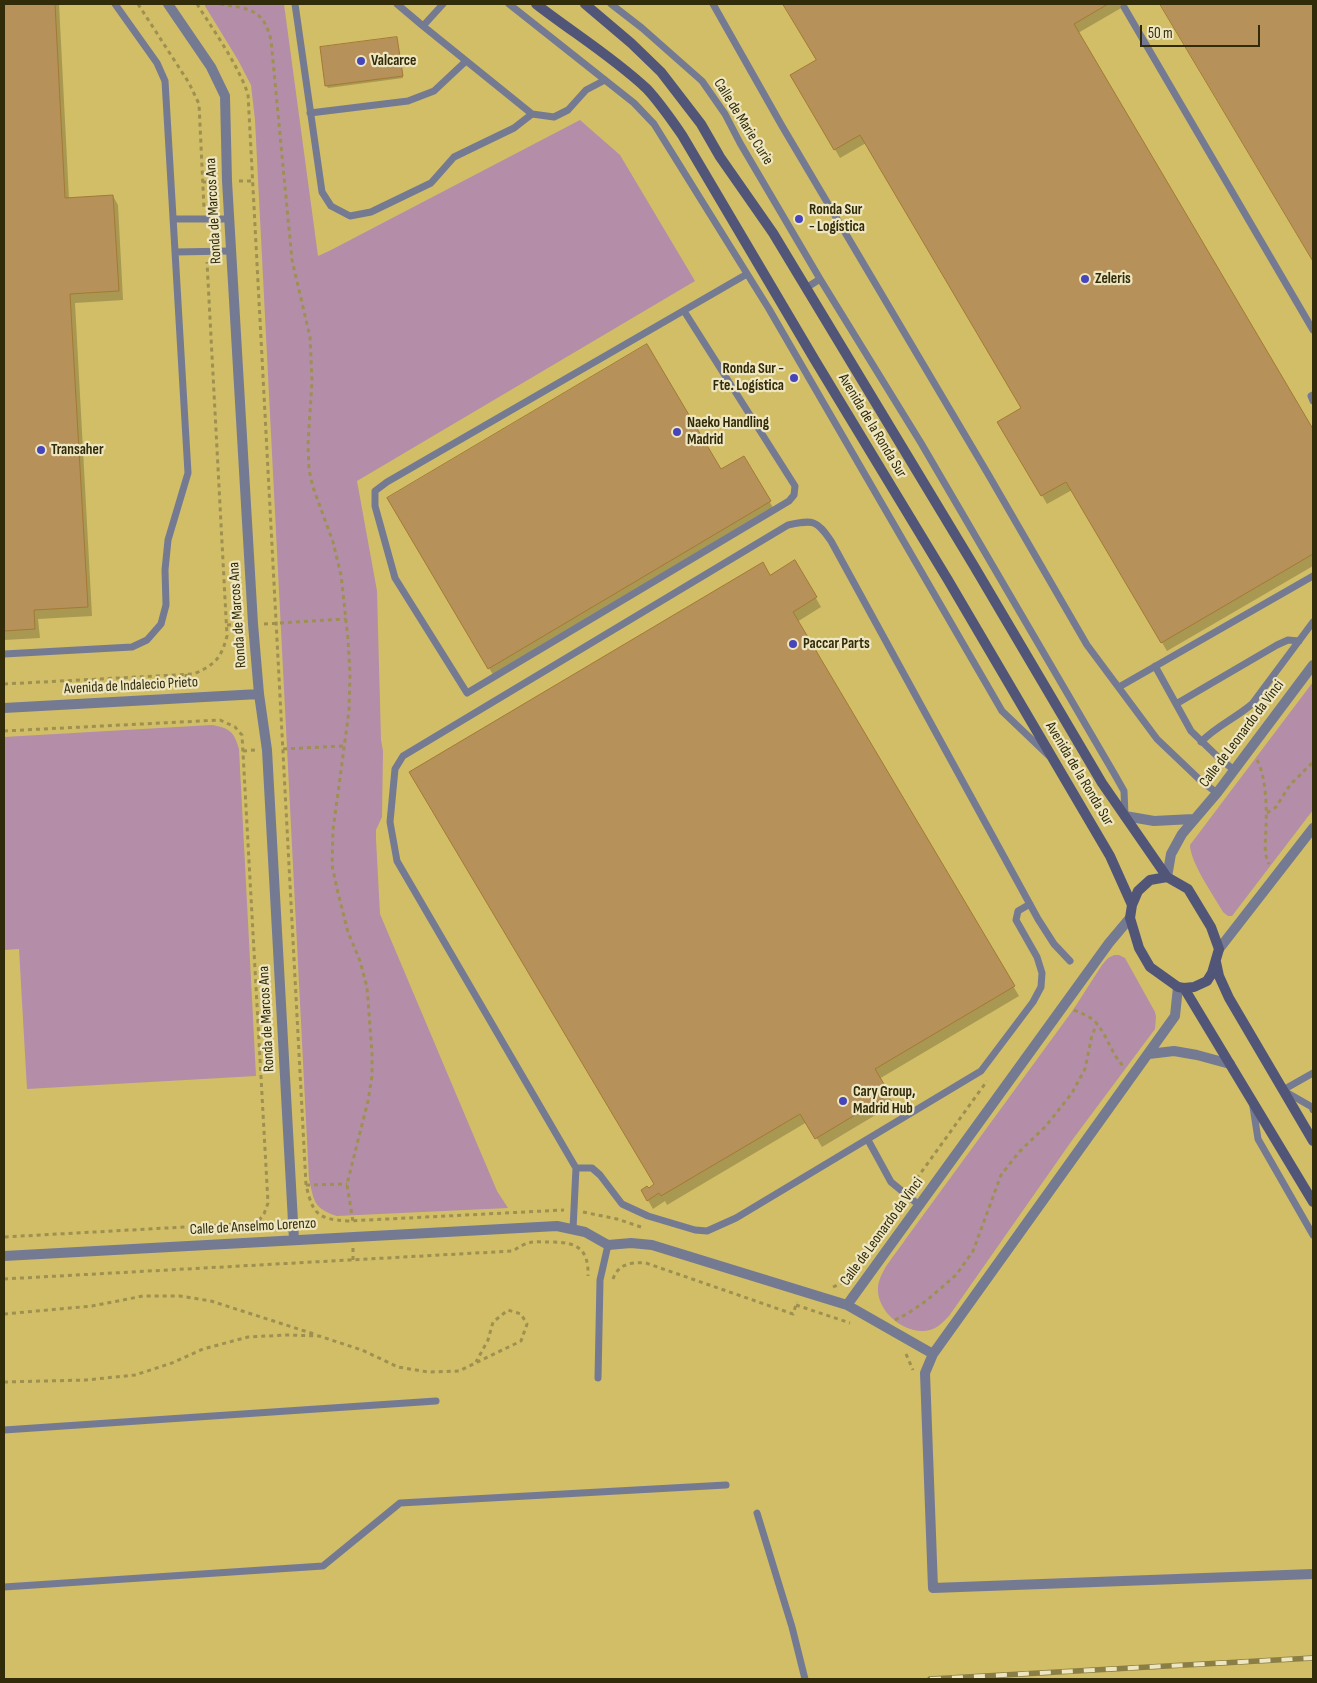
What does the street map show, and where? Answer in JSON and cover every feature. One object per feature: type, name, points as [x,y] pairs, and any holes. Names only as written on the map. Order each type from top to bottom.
[{"type":"main road","name":"Avenida de la Ronda Sur","points":[[536,4],[646,89],[666,111],[682,135],[958,597],[1110,856],[1132,905]]},
{"type":"main road","name":"Avenida de la Ronda Sur","points":[[585,4],[631,43],[661,72],[701,124],[720,157],[773,233],[974,566],[1102,783],[1167,877]]},
{"type":"main road","points":[[1181,987],[1194,987],[1207,981],[1216,961],[1219,948],[1211,927],[1188,889],[1167,877],[1150,880],[1138,891],[1132,905],[1130,918],[1139,948],[1150,967],[1181,987],[1313,1202]]},
{"type":"main road","points":[[1216,961],[1219,976],[1229,998],[1313,1141]]},
{"type":"street","name":"Ronda de Marcos Ana","points":[[168,4],[211,68],[224,96],[231,251],[253,624],[266,750],[294,1240]]},
{"type":"street","name":"Calle de Leonardo da Vinci","points":[[1167,877],[1171,854],[1182,834],[1217,793],[1313,665]]},
{"type":"street","name":"Avenida de Indalecio Prieto","points":[[4,708],[259,694]]},
{"type":"street","points":[[1125,816],[1154,821],[1194,819]]},
{"type":"street","points":[[1219,948],[1313,828]]},
{"type":"street","name":"Calle de Leonardo da Vinci","points":[[933,1354],[847,1305],[1109,943],[1130,918]]},
{"type":"street","points":[[1181,987],[1175,1016],[933,1354],[925,1373],[932,1588],[1313,1574]]},
{"type":"street","points":[[1149,1054],[1174,1052],[1197,1055],[1230,1064]]},
{"type":"street","name":"Calle de Anselmo Lorenzo","points":[[4,1256],[557,1226],[573,1228]]},
{"type":"street","points":[[573,1228],[585,1232],[608,1245],[631,1243],[652,1245],[847,1305]]},
{"type":"lane","points":[[4,654],[132,647],[147,640],[161,624],[166,606],[165,570],[168,540],[188,473],[165,81],[157,63],[115,4]]},
{"type":"lane","points":[[295,4],[322,192],[331,206],[350,216],[371,212],[431,184],[454,158],[514,128],[532,114]]},
{"type":"lane","points":[[397,4],[532,114],[554,117],[568,110],[586,90],[605,80]]},
{"type":"lane","points":[[423,26],[443,4]]},
{"type":"lane","points":[[509,4],[634,103],[654,124],[769,309],[1002,711],[1052,759]]},
{"type":"lane","name":"Calle de Marie Curie","points":[[611,4],[642,28],[702,81],[725,114],[820,280],[921,444],[1115,775],[1124,791],[1125,816]]},
{"type":"lane","points":[[713,4],[782,126],[993,482],[1087,645],[1156,739],[1200,780],[1217,793]]},
{"type":"lane","points":[[1124,6],[1313,330]]},
{"type":"lane","points":[[310,113],[408,101],[434,91],[466,61]]},
{"type":"lane","points":[[173,219],[230,218]]},
{"type":"lane","points":[[175,252],[231,251]]},
{"type":"lane","points":[[684,311],[795,486],[794,495],[790,501],[467,693],[396,578],[375,506],[375,491],[386,482],[747,274]]},
{"type":"lane","points":[[806,288],[820,280]]},
{"type":"lane","points":[[769,309],[780,301]]},
{"type":"lane","points":[[1313,395],[1311,396],[1313,401]]},
{"type":"lane","points":[[573,1228],[576,1168],[397,861],[390,822],[395,769],[403,756],[788,525],[809,521],[822,527],[831,540],[1030,904],[1054,944],[1070,961]]},
{"type":"lane","points":[[1119,687],[1313,576]]},
{"type":"lane","points":[[1201,742],[1208,734],[1244,712],[1252,704],[1313,622]]},
{"type":"lane","points":[[1176,704],[1277,645],[1288,640],[1299,641]]},
{"type":"lane","points":[[1155,666],[1191,731],[1234,770]]},
{"type":"lane","points":[[576,1168],[592,1168],[600,1175],[622,1204],[648,1216],[685,1228],[707,1231],[736,1218],[981,1071],[1033,1002],[1041,987],[1042,973],[1037,957],[1016,920],[1018,911],[1030,904]]},
{"type":"lane","points":[[1283,1090],[1313,1073]]},
{"type":"lane","points":[[1283,1090],[1312,1107],[1313,1110]]},
{"type":"lane","points":[[1253,1102],[1258,1139],[1313,1235]]},
{"type":"lane","points":[[868,1140],[891,1182],[919,1205]]},
{"type":"lane","points":[[598,1378],[600,1280],[608,1245]]},
{"type":"lane","points":[[4,1430],[436,1401]]},
{"type":"lane","points":[[4,1587],[322,1566],[400,1503],[726,1485]]},
{"type":"lane","points":[[757,1514],[792,1628],[805,1679]]},
{"type":"path","points":[[196,4],[238,70],[248,94],[306,1185],[310,1204],[317,1213],[328,1220],[563,1210],[590,1212],[645,1228]]},
{"type":"path","points":[[220,4],[249,9],[262,18],[268,26],[271,40],[292,260],[310,337],[312,381],[308,444],[309,470],[339,567],[346,619],[350,673],[348,711],[333,830],[332,865],[348,932],[360,961],[367,987],[372,1053],[372,1076],[368,1101],[347,1184],[353,1220]]},
{"type":"path","points":[[277,623],[346,619]]},
{"type":"path","points":[[4,731],[220,720],[235,727],[242,735],[268,1203],[264,1214],[256,1222],[4,1237]]},
{"type":"path","points":[[283,749],[343,746]]},
{"type":"path","points":[[1256,759],[1260,766],[1267,814],[1266,857],[1270,866],[1279,873]]},
{"type":"path","points":[[1267,814],[1313,762]]},
{"type":"path","points":[[1065,1004],[1089,1017],[1097,1024],[1117,1060],[1133,1074]]},
{"type":"path","points":[[889,1330],[895,1320],[926,1301],[956,1275],[973,1251],[1001,1175],[1019,1152],[1046,1126],[1072,1093],[1085,1069],[1092,1035],[1097,1024]]},
{"type":"path","points":[[827,1287],[833,1288],[842,1283],[988,1079]]},
{"type":"path","points":[[306,1185],[347,1184]]},
{"type":"path","points":[[4,1279],[513,1251],[526,1242],[566,1242],[576,1246],[584,1254],[588,1264],[588,1283]]},
{"type":"path","points":[[613,1282],[614,1276],[622,1267],[632,1262],[646,1263],[793,1314],[800,1292]]},
{"type":"path","points":[[4,1314],[92,1306],[143,1296],[180,1296],[211,1301],[362,1350],[398,1367],[428,1372],[459,1371],[521,1341],[527,1324],[521,1314],[508,1310],[493,1322],[488,1340],[476,1362]]},
{"type":"path","points":[[796,1305],[857,1325]]},
{"type":"path","points":[[4,1382],[86,1380],[135,1375],[172,1364],[203,1349],[248,1337],[319,1336]]},
{"type":"path","points":[[898,1349],[906,1354],[913,1370]]},
{"type":"shaded area","points":[[4,4],[1313,4],[1313,1679],[4,1679]]},
{"type":"shaded area","points":[[205,4],[284,4],[318,256],[580,120],[620,155],[695,281],[357,481],[377,591],[381,740],[383,751],[382,817],[376,830],[380,914],[497,1191],[508,1208],[337,1216],[319,1207],[312,1193],[309,1179],[255,120],[251,85]]},
{"type":"shaded area","points":[[1313,682],[1313,810],[1232,916],[1228,916],[1223,912],[1198,869],[1190,845]]},
{"type":"shaded area","points":[[212,725],[223,727],[230,731],[239,749],[256,1076],[27,1089],[19,949],[4,950],[4,737]]},
{"type":"shaded area","points":[[1114,955],[1125,958],[1155,1012],[1155,1029],[1073,1139],[949,1316],[938,1326],[930,1330],[921,1331],[902,1326],[887,1313],[879,1296],[879,1281],[885,1268],[1073,1010],[1102,965],[1108,958]]},
{"type":"building","name":"Transaher","points":[[4,4],[55,4],[65,198],[113,195],[119,291],[70,294],[88,607],[34,610],[35,629],[4,631]]},
{"type":"building","name":"Zeleris","points":[[783,4],[1108,4],[1074,24],[1313,429],[1313,554],[1161,643],[1066,482],[1041,496],[997,422],[1021,408],[860,135],[834,150],[790,75],[816,60]]},
{"type":"building","points":[[1160,4],[1313,4],[1313,261]]},
{"type":"building","name":"Valcarce","points":[[397,37],[403,76],[325,86],[320,47]]},
{"type":"building","points":[[647,344],[721,469],[744,456],[771,501],[488,669],[387,498]]},
{"type":"building","points":[[795,560],[817,597],[793,612],[1015,986],[875,1069],[890,1094],[815,1139],[800,1114],[661,1196],[659,1193],[647,1201],[641,1190],[647,1186],[649,1188],[654,1184],[409,772],[763,562],[770,575]]},
{"type":"railway","points":[[930,1679],[1313,1658]]},
{"type":"place","name":"Valcarce","points":[[361,61]]},
{"type":"place","name":"Ronda Sur - Logística","points":[[799,219]]},
{"type":"place","name":"Zeleris","points":[[1085,279]]},
{"type":"place","name":"Ronda Sur - Fte. Logística","points":[[794,378]]},
{"type":"place","name":"Naeko Handling Madrid","points":[[677,432]]},
{"type":"place","name":"Transaher","points":[[41,450]]},
{"type":"place","name":"Paccar Parts","points":[[793,644]]},
{"type":"place","name":"Cary Group, Madrid Hub","points":[[843,1101]]}]
